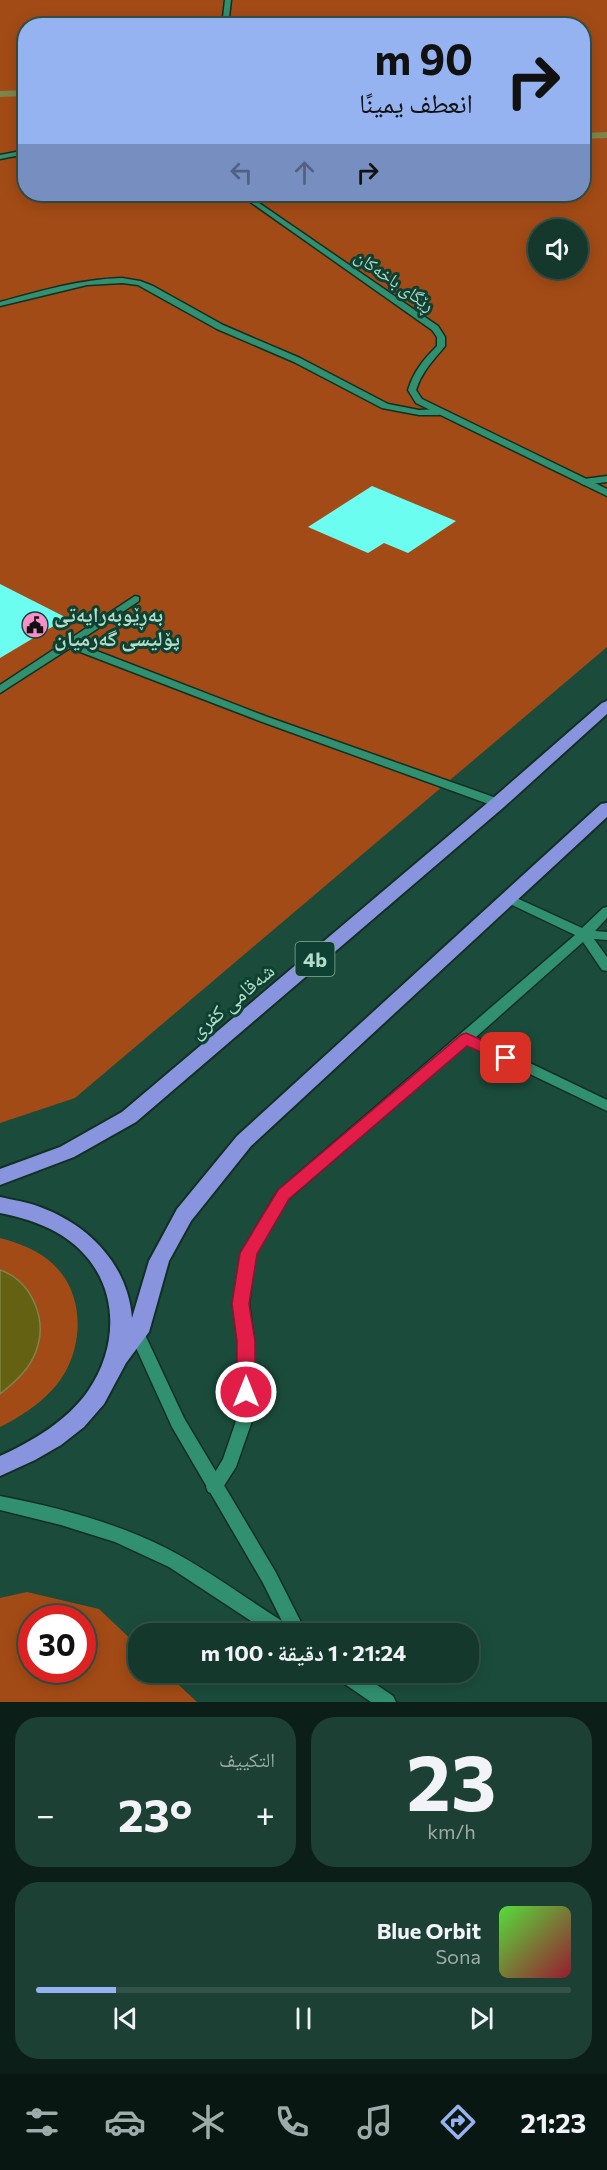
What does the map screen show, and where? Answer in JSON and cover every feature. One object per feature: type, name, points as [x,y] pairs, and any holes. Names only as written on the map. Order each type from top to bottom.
[{"type":"highway","name":"شەقامی کفری","points":[[0,1177],[50,1161],[86,1145],[129,1117],[498,803],[607,706]]},
{"type":"highway","points":[[0,1466],[33,1452],[69,1427],[96,1396],[114,1362],[138,1332],[159,1261],[184,1215],[244,1141],[607,808]]},
{"type":"highway","points":[[0,1205],[21,1207],[57,1221],[86,1241],[108,1269],[120,1301],[120,1342],[114,1362]]},
{"type":"street","points":[[226,18],[228,0]]},
{"type":"street","points":[[0,157],[18,154]]},
{"type":"street","name":"ڕێگای باخەکان","points":[[252,201],[435,328],[441,337],[441,346],[419,371],[412,390],[419,401],[607,492]]},
{"type":"street","points":[[0,304],[93,281],[140,283],[222,328],[267,346],[343,382],[380,405],[406,412],[439,412]]},
{"type":"street","points":[[584,482],[607,478]]},
{"type":"street","points":[[0,690],[135,599]]},
{"type":"street","points":[[69,644],[261,718],[498,803]]},
{"type":"street","points":[[510,899],[584,934],[607,936]]},
{"type":"street","points":[[214,1487],[230,1462],[244,1421],[246,1341],[241,1304],[248,1253],[283,1195],[466,1038],[607,911]]},
{"type":"street","points":[[584,934],[607,967]]},
{"type":"street","points":[[466,1038],[607,1106]]},
{"type":"street","points":[[120,1301],[138,1332],[178,1422],[257,1557],[292,1623]]},
{"type":"street","points":[[0,1503],[72,1519],[116,1534],[157,1553],[269,1623]]},
{"type":"street","points":[[358,1683],[387,1702]]},
{"type":"shaded area","points":[[0,0],[607,0],[607,647],[75,1098],[0,1123]]},
{"type":"shaded area","points":[[0,1238],[28,1248],[53,1264],[64,1277],[72,1293],[77,1309],[78,1327],[71,1361],[63,1376],[52,1390],[34,1406],[0,1427]]},
{"type":"shaded area","points":[[0,1270],[11,1275],[29,1292],[40,1327],[36,1351],[30,1364],[0,1394]]},
{"type":"shaded area","points":[[27,1592],[82,1605],[18,1605],[18,1683],[96,1683],[96,1608],[128,1637],[128,1683],[177,1683],[197,1702],[0,1702],[0,1598]]},
{"type":"building","points":[[372,486],[456,521],[408,553],[384,543],[368,553],[308,527]]},
{"type":"building","name":"بەڕێوبەرایەتی پۆلیسی گەرمیان","points":[[0,584],[67,618],[0,658]]},
{"type":"waterway","points":[[0,94],[18,93]]},
{"type":"waterway","points":[[590,136],[607,135]]},
{"type":"place","name":"بەڕێوبەرایەتی پۆلیسی گەرمیان","points":[[35,625]]},
{"type":"route","points":[[246,1392],[246,1341],[241,1304],[248,1253],[283,1195],[466,1038],[506,1058]]}]
